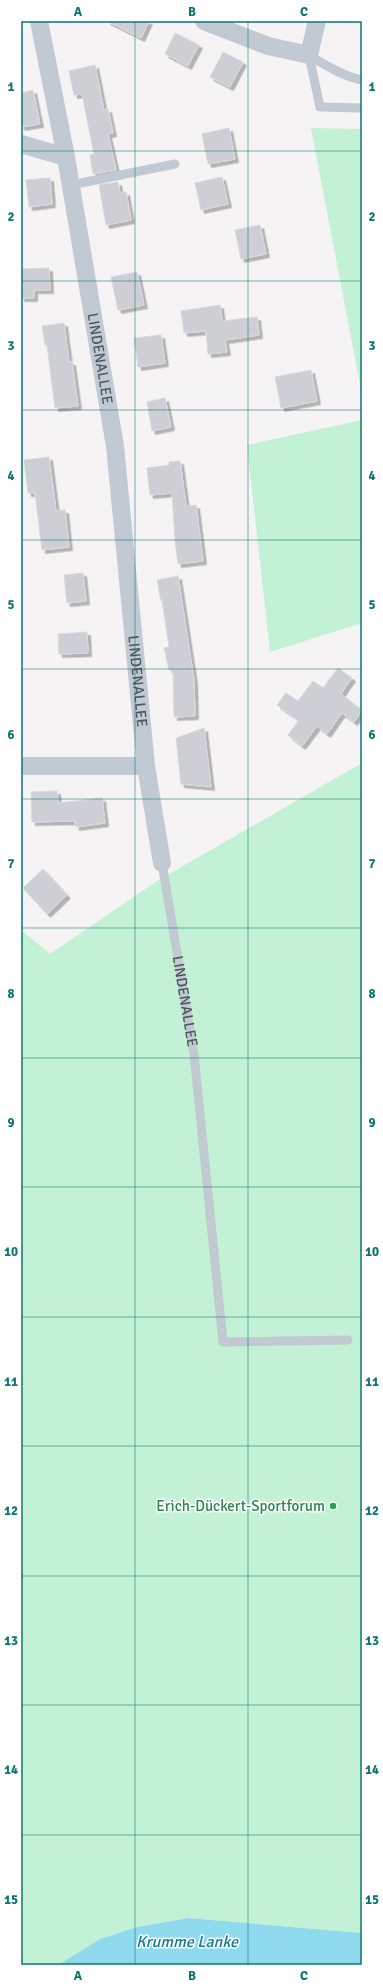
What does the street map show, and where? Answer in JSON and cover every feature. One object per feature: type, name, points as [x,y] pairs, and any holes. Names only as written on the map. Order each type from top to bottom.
[{"type":"street","name":"LINDENALLEE","points":[[39,21],[66,157],[115,446],[146,766],[162,862]]},
{"type":"street","points":[[204,21],[268,46],[309,55],[317,21]]},
{"type":"street","points":[[21,144],[66,157]]},
{"type":"street","points":[[21,766],[146,766]]},
{"type":"lane","points":[[309,55],[329,68],[362,80]]},
{"type":"lane","points":[[309,55],[320,107],[362,108]]},
{"type":"lane","points":[[71,185],[175,164]]},
{"type":"lane","name":"LINDENALLEE","points":[[162,862],[194,1054],[223,1342],[348,1340]]},
{"type":"green space","points":[[311,128],[362,129],[362,395]]},
{"type":"green space","points":[[362,420],[362,623],[270,652],[247,445]]},
{"type":"green space","points":[[362,763],[362,1933],[188,1918],[137,1927],[100,1939],[58,1965],[21,1965],[21,930],[50,954],[157,881]]},
{"type":"water","name":"Krumme Lanke","points":[[188,1918],[362,1933],[362,1965],[58,1965],[100,1939],[137,1927]]},
{"type":"building","points":[[107,21],[149,21],[141,38]]},
{"type":"building","points":[[175,33],[199,45],[188,66],[165,54]]},
{"type":"building","points":[[223,52],[243,62],[230,87],[210,77]]},
{"type":"building","points":[[95,65],[104,110],[108,109],[113,133],[108,134],[116,170],[93,174],[90,155],[94,154],[82,94],[74,95],[69,71]]},
{"type":"building","points":[[33,90],[40,124],[21,127],[21,93]]},
{"type":"building","points":[[229,128],[235,159],[208,164],[202,134]]},
{"type":"building","points":[[222,177],[228,204],[201,210],[195,183]]},
{"type":"building","points":[[50,178],[52,204],[29,207],[26,180]]},
{"type":"building","points":[[118,182],[120,193],[126,192],[131,220],[106,225],[99,185]]},
{"type":"building","points":[[260,225],[266,254],[241,259],[235,230]]},
{"type":"building","points":[[49,268],[50,290],[34,290],[34,298],[21,298],[21,269]]},
{"type":"building","points":[[137,272],[144,305],[118,310],[111,277]]},
{"type":"building","points":[[220,305],[222,321],[257,317],[259,335],[225,340],[227,352],[208,354],[206,331],[184,333],[181,311]]},
{"type":"building","points":[[64,323],[69,362],[72,362],[78,406],[55,408],[47,345],[45,345],[42,326]]},
{"type":"building","points":[[161,335],[165,363],[138,367],[134,338]]},
{"type":"building","points":[[311,370],[317,401],[281,408],[275,377]]},
{"type":"building","points":[[165,398],[171,427],[152,431],[147,402]]},
{"type":"building","points":[[49,457],[56,511],[65,510],[69,547],[42,550],[35,493],[28,493],[24,460]]},
{"type":"building","points":[[180,461],[186,506],[196,505],[203,561],[178,564],[172,493],[150,495],[147,468],[169,465],[169,462]]},
{"type":"building","points":[[83,573],[86,601],[67,603],[64,575]]},
{"type":"building","points":[[178,576],[194,680],[195,716],[174,717],[173,669],[169,670],[164,648],[169,647],[162,600],[161,601],[157,580]]},
{"type":"building","points":[[87,632],[88,653],[59,654],[58,634]]},
{"type":"building","points":[[338,668],[352,678],[341,694],[362,710],[354,722],[342,713],[327,734],[317,726],[302,746],[288,735],[299,720],[277,705],[286,693],[298,701],[313,681],[323,688]]},
{"type":"building","points":[[204,728],[211,787],[181,784],[176,738]]},
{"type":"building","points":[[57,791],[58,803],[102,798],[105,823],[76,827],[75,821],[32,822],[31,792]]},
{"type":"building","points":[[43,869],[67,895],[47,914],[23,888]]},
{"type":"place","name":"Erich-Dückert-Sportforum","points":[[333,1506]]}]
